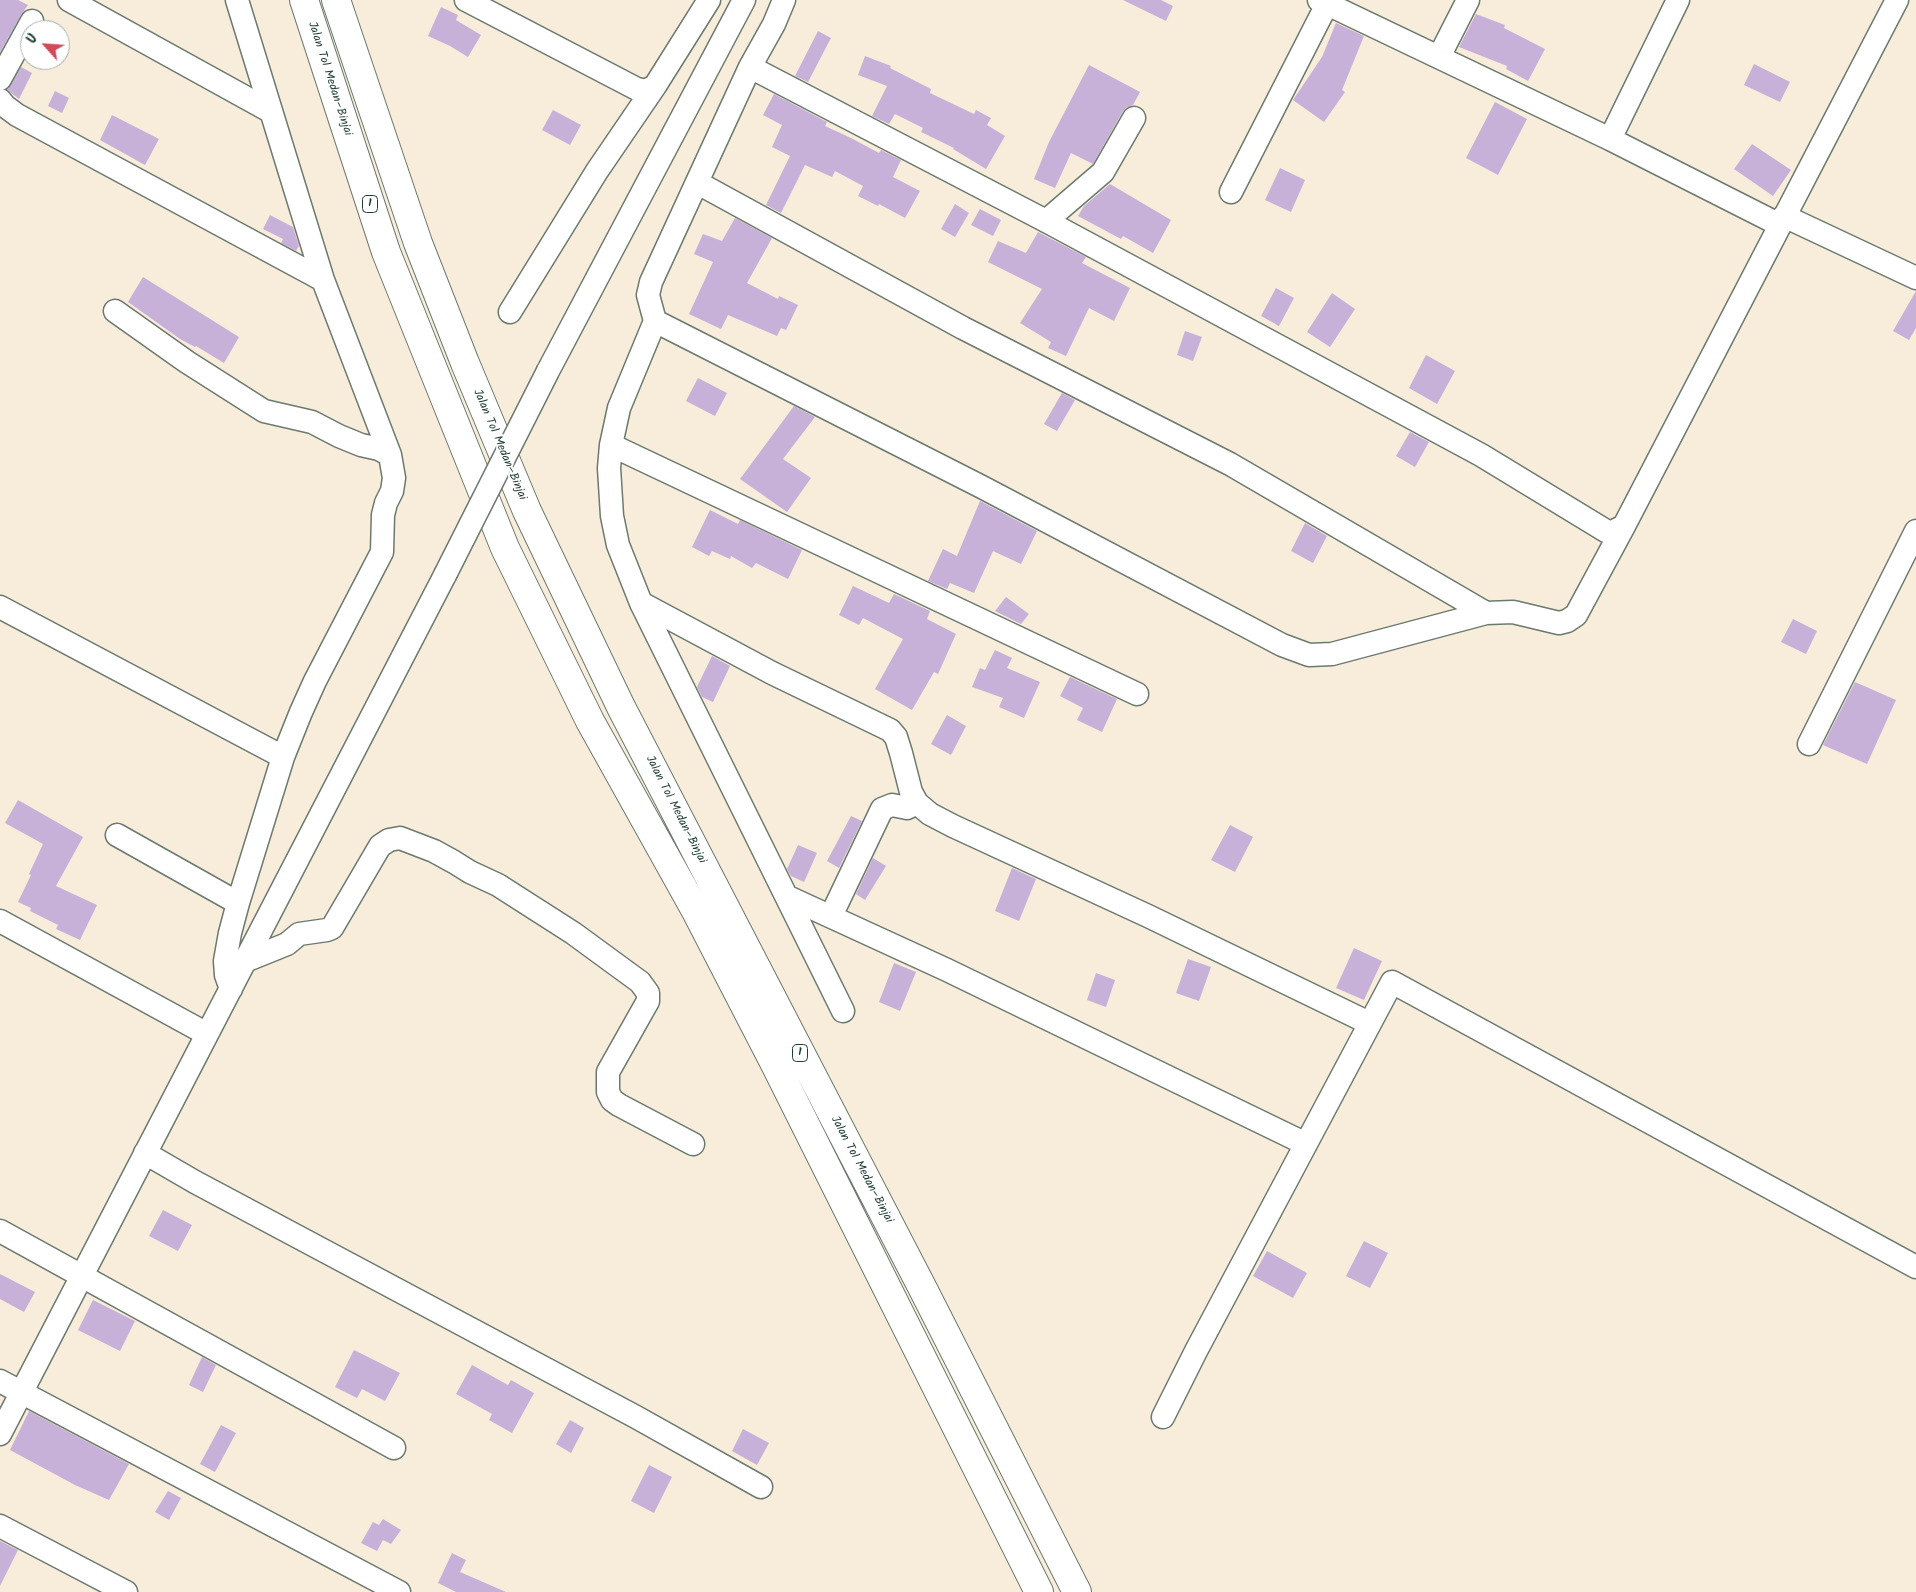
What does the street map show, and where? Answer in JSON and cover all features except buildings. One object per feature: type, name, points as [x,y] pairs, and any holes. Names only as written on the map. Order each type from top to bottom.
[{"type":"highway","name":"Jalan Tol Medan–Binjai","points":[[304,0],[386,252],[505,548],[590,721],[697,913],[776,1066],[1039,1592]]},
{"type":"highway","name":"Jalan Tol Medan–Binjai","points":[[336,0],[418,244],[527,511],[621,708],[923,1288],[1077,1592]]},
{"type":"street","points":[[69,0],[270,110]]},
{"type":"street","points":[[466,0],[637,89],[645,91],[655,86]]},
{"type":"street","points":[[510,312],[597,171],[655,86],[709,0]]},
{"type":"street","points":[[0,1434],[445,575],[548,371],[744,0]]},
{"type":"street","points":[[784,0],[774,24],[750,67],[648,289],[655,320],[619,408],[611,445],[609,468],[612,516],[618,545],[641,603],[843,1011]]},
{"type":"street","points":[[1439,57],[1468,0]]},
{"type":"street","points":[[1610,139],[1678,0]]},
{"type":"street","points":[[655,320],[980,486],[1282,644],[1310,655],[1332,654],[1486,613],[1513,612],[1559,623],[1576,614],[1624,526],[1897,0]]},
{"type":"street","points":[[1231,192],[1323,2],[1782,220],[1916,278]]},
{"type":"street","points":[[230,989],[225,961],[230,933],[283,757],[314,681],[382,552],[383,515],[392,491],[394,478],[390,455],[323,280],[270,110],[234,3]]},
{"type":"street","points":[[0,79],[20,43]]},
{"type":"street","points":[[750,67],[1046,221],[1481,455],[1606,531],[1612,532],[1624,526]]},
{"type":"street","points":[[0,100],[5,106],[18,114],[323,280]]},
{"type":"street","points":[[1046,221],[1103,172],[1134,118]]},
{"type":"street","points":[[698,183],[963,328],[1230,464],[1486,613]]},
{"type":"street","points":[[115,310],[187,362],[264,411],[312,422],[339,436],[390,455]]},
{"type":"street","points":[[611,445],[1137,694]]},
{"type":"street","points":[[1809,744],[1916,532]]},
{"type":"street","points":[[641,603],[772,673],[890,730],[896,737],[911,792],[917,803],[930,814],[952,826],[1148,916],[1369,1024]]},
{"type":"street","points":[[0,607],[283,757]]},
{"type":"street","points":[[831,916],[882,809],[892,805],[907,808],[917,803]]},
{"type":"street","points":[[117,835],[238,903]]},
{"type":"street","points":[[245,961],[287,944],[299,934],[332,928],[380,846],[389,840],[400,838],[434,852],[498,885],[573,933],[640,982],[648,993],[648,1001],[608,1072],[608,1092],[612,1100],[619,1105],[693,1144]]},
{"type":"street","points":[[788,897],[947,970],[1306,1144]]},
{"type":"street","points":[[0,922],[207,1034]]},
{"type":"street","points":[[1162,1417],[1392,982],[1916,1267]]},
{"type":"street","points":[[145,1153],[194,1182],[636,1417],[761,1487]]},
{"type":"street","points":[[0,1231],[394,1448]]},
{"type":"street","points":[[0,1381],[399,1592]]},
{"type":"street","points":[[0,1526],[126,1592]]}]
